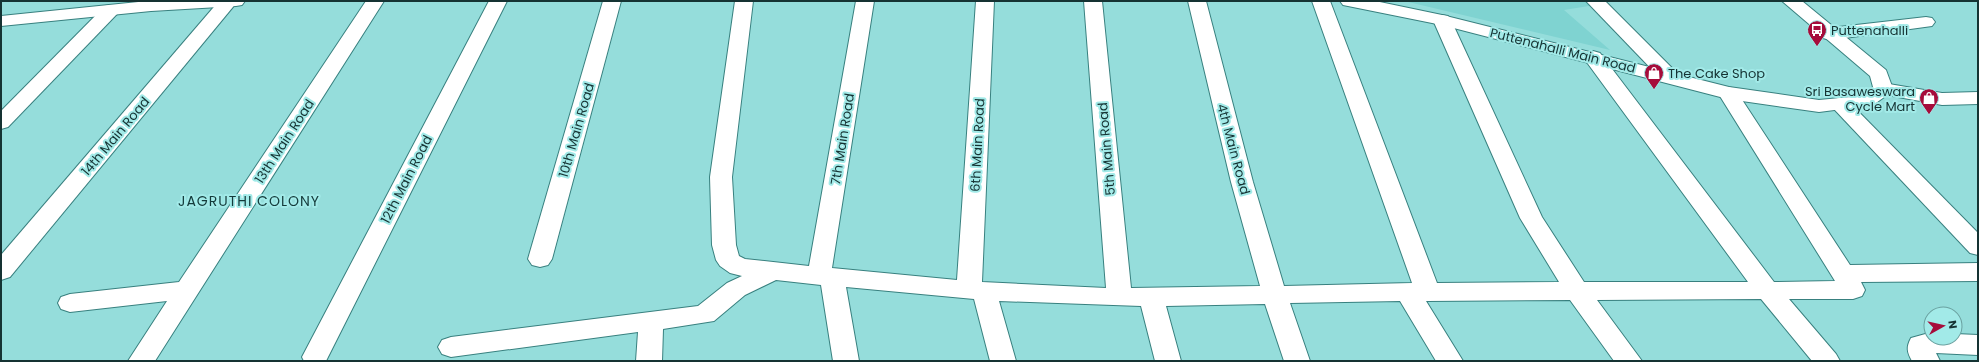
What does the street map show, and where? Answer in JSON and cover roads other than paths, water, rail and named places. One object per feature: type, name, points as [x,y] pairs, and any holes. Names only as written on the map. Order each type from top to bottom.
[{"type":"street","points":[[1,21],[111,10],[153,4],[236,1]]},
{"type":"street","name":"13th Main Road","points":[[141,361],[375,1]]},
{"type":"street","name":"12th Main Road","points":[[315,356],[498,1]]},
{"type":"street","name":"10th Main Road","points":[[540,259],[612,1]]},
{"type":"street","points":[[744,1],[721,177],[724,245],[728,260],[739,267],[825,277],[977,290],[1119,298],[1418,292],[1853,290],[1728,93]]},
{"type":"street","name":"7th Main Road","points":[[846,361],[825,277],[865,1]]},
{"type":"street","name":"6th Main Road","points":[[985,1],[977,290],[1003,361]]},
{"type":"street","name":"5th Main Road","points":[[1094,1],[1119,298]]},
{"type":"street","name":"4th Main Road","points":[[1197,1],[1223,111],[1274,296],[1297,361]]},
{"type":"street","points":[[1321,1],[1418,292],[1450,361]]},
{"type":"street","name":"Puttenahalli Main Road","points":[[1349,1],[1369,3],[1442,20],[1593,57],[1728,93],[1819,106],[1866,101],[1883,90]]},
{"type":"street","points":[[1595,1],[1670,77]]},
{"type":"street","points":[[1791,1],[1879,74],[1883,90],[1928,97],[1975,101]]},
{"type":"street","name":"14th Main Road","points":[[1,271],[216,2]]},
{"type":"street","points":[[1,123],[111,10]]},
{"type":"street","points":[[1442,20],[1531,218],[1577,292],[1629,361]]},
{"type":"street","points":[[1830,34],[1926,22]]},
{"type":"street","points":[[1593,57],[1768,291],[1827,361]]},
{"type":"street","points":[[1840,104],[1978,247]]},
{"type":"street","points":[[451,346],[651,322],[704,314],[736,289],[772,271]]},
{"type":"street","points":[[1842,274],[1978,272]]},
{"type":"street","points":[[70,303],[187,290]]},
{"type":"street","points":[[1151,297],[1168,361]]},
{"type":"street","points":[[649,361],[651,322]]},
{"type":"street","points":[[1927,361],[1921,353],[1920,345],[1929,343],[1978,345]]},
{"type":"place","name":"Puttenahalli","points":[[1817,47]]},
{"type":"place","name":"The Cake Shop","points":[[1654,90]]},
{"type":"place","name":"Sri Basaweswara Cycle Mart","points":[[1929,115]]},
{"type":"district","name":"JAGRUTHI COLONY","points":[[249,201]]}]
